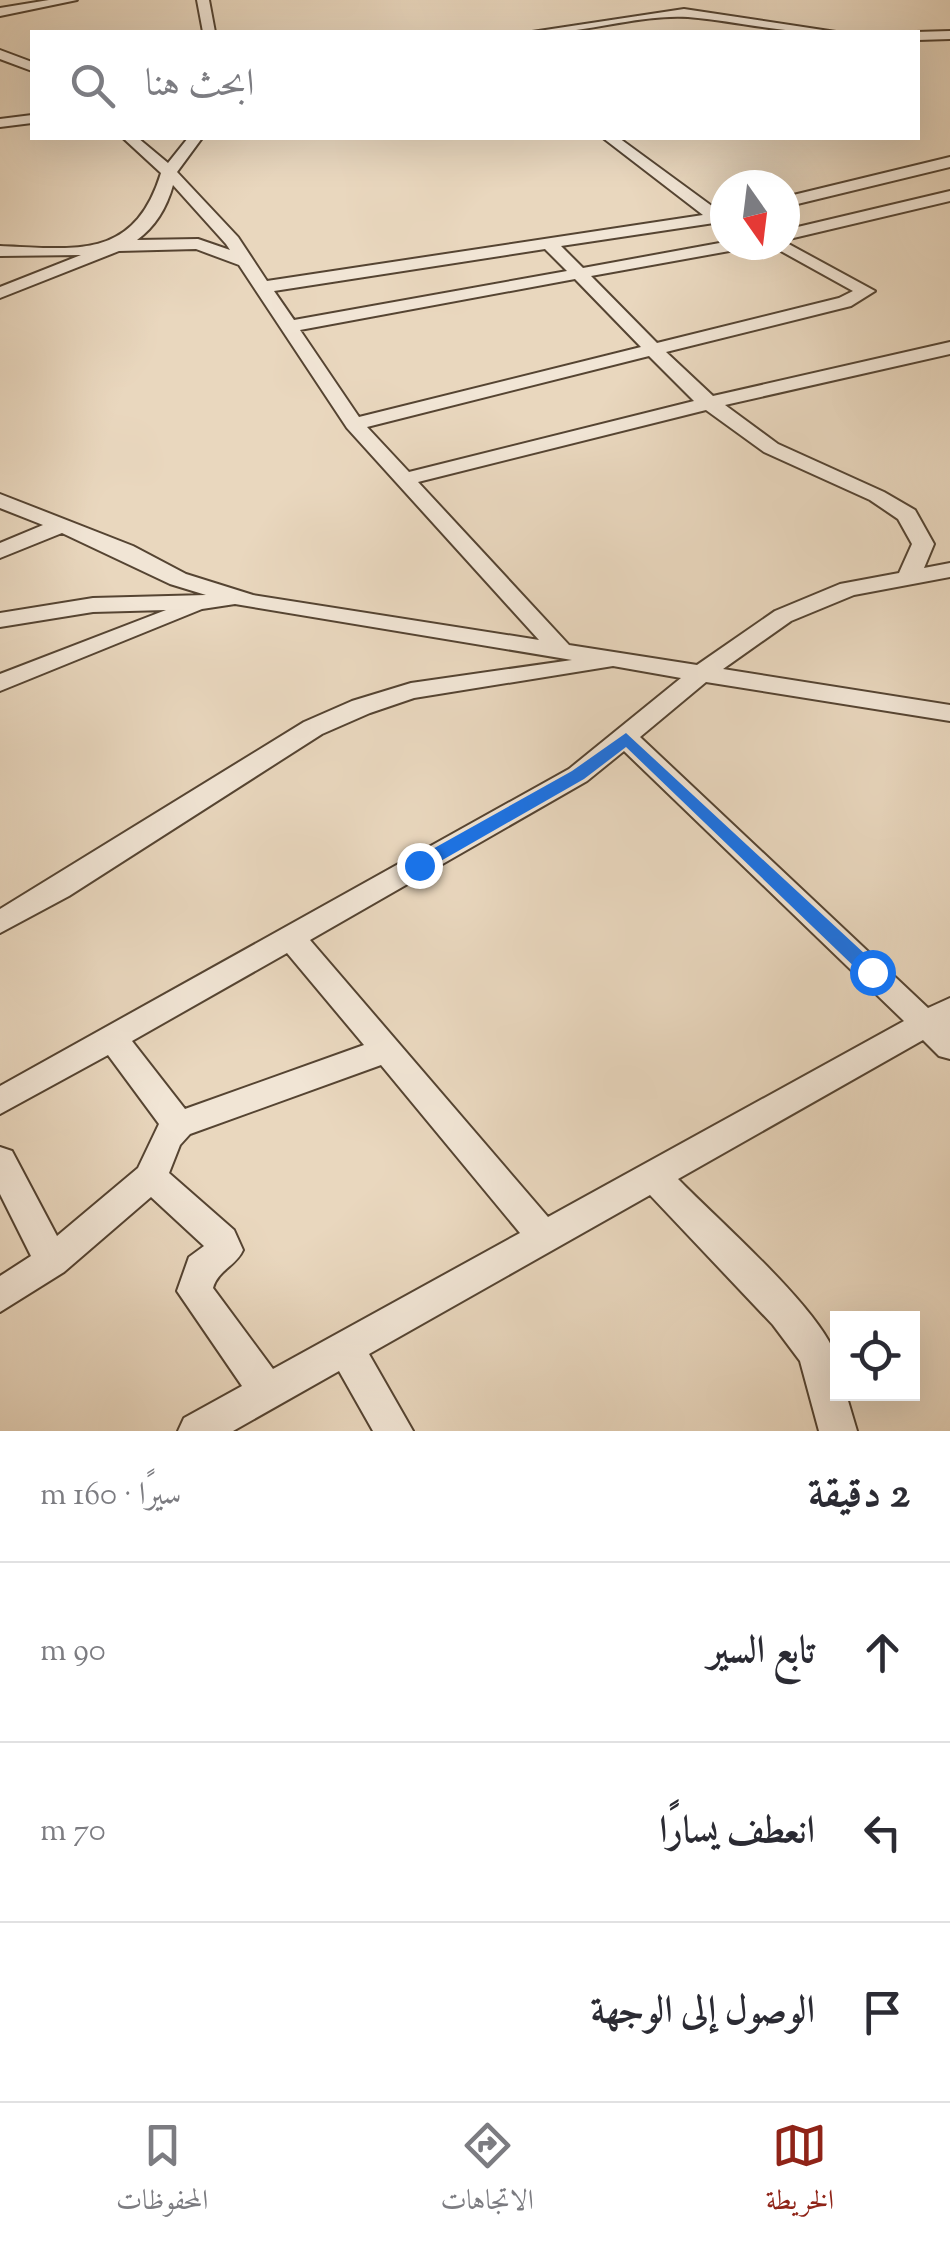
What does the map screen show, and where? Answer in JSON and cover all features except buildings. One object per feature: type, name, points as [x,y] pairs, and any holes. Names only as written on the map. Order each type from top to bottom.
[{"type":"street","points":[[0,12],[71,0]]},
{"type":"street","points":[[204,0],[209,30]]},
{"type":"street","points":[[651,15],[668,0]]},
{"type":"street","points":[[551,30],[651,15],[722,16],[816,30]]},
{"type":"street","points":[[722,16],[730,30]]},
{"type":"street","points":[[920,36],[950,35]]},
{"type":"street","points":[[0,54],[30,67]]},
{"type":"street","points":[[0,124],[30,119]]},
{"type":"street","points":[[132,140],[169,172],[248,263],[354,424],[408,478],[560,649]]},
{"type":"street","points":[[0,294],[118,246],[142,229],[160,202],[169,172],[193,140]]},
{"type":"street","points":[[613,140],[710,210]]},
{"type":"street","points":[[800,198],[950,162]]},
{"type":"street","points":[[834,190],[876,214]]},
{"type":"street","points":[[800,232],[950,196]]},
{"type":"street","points":[[263,288],[710,221]]},
{"type":"street","points":[[548,243],[649,350],[712,405],[772,448],[878,496],[907,514],[923,544],[908,578]]},
{"type":"street","points":[[0,251],[44,253],[198,244],[248,263]]},
{"type":"street","points":[[287,326],[710,249]]},
{"type":"street","points":[[354,424],[864,295],[864,288],[800,256]]},
{"type":"street","points":[[408,478],[834,372],[950,348]]},
{"type":"street","points":[[0,500],[178,579],[250,601],[950,713]]},
{"type":"street","points":[[0,552],[63,525]]},
{"type":"street","points":[[0,1102],[578,775],[703,672],[783,616],[848,589],[950,570]]},
{"type":"street","points":[[0,620],[93,605],[250,601]]},
{"type":"street","points":[[0,683],[208,602]]},
{"type":"street","points":[[0,922],[106,860],[313,728],[362,707],[411,691],[628,660]]},
{"type":"street","points":[[903,705],[950,733]]},
{"type":"street","points":[[197,1431],[652,1175],[942,1027],[626,738]]},
{"type":"street","points":[[291,937],[543,1236]]},
{"type":"street","points":[[112,1038],[178,1126]]},
{"type":"street","points":[[0,1296],[52,1261],[151,1177],[167,1137],[178,1126],[386,1050]]},
{"type":"street","points":[[0,1160],[52,1261]]},
{"type":"street","points":[[652,1175],[786,1313],[816,1353],[838,1431]]},
{"type":"street","points":[[151,1177],[222,1241],[226,1250],[201,1268],[195,1291],[267,1391]]},
{"type":"street","points":[[345,1348],[394,1431]]},
{"type":"route","points":[[419,865],[578,775],[626,738],[872,972]]}]
